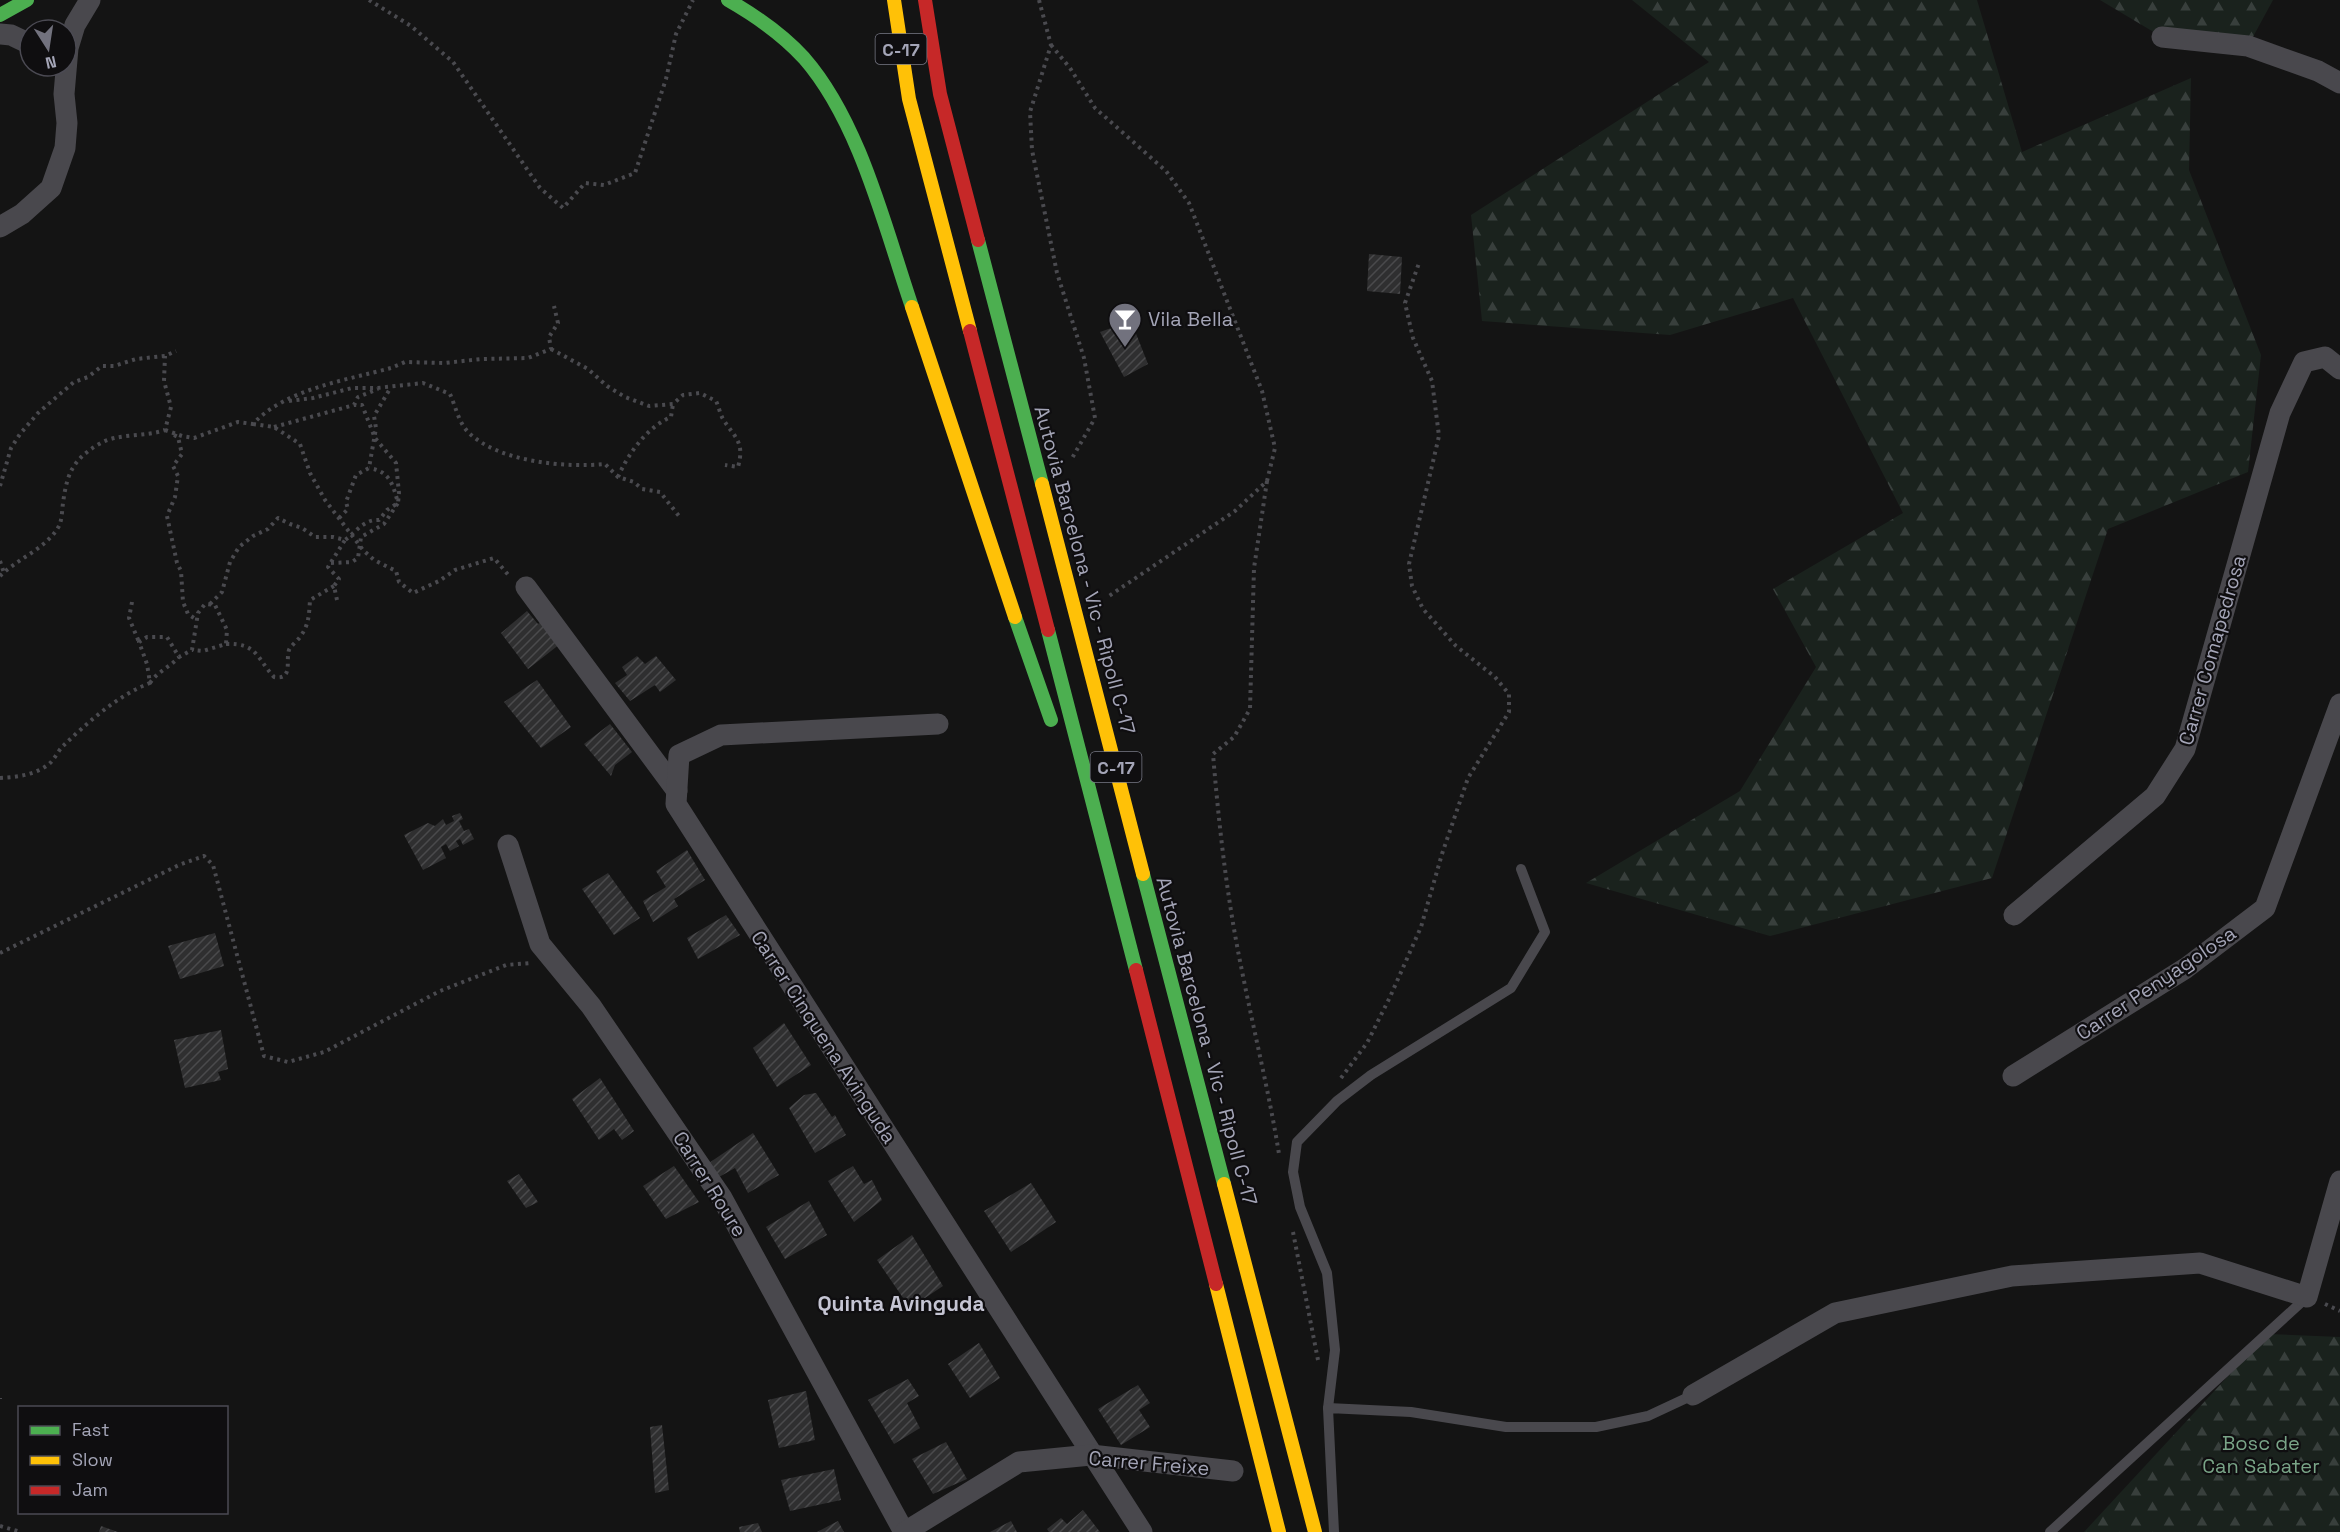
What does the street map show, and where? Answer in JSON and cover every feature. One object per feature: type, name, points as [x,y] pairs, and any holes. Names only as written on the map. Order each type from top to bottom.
[{"type":"main road","points":[[0,15],[27,0]]},
{"type":"main road","points":[[728,0],[749,11],[784,36],[823,83],[852,138],[930,358],[1056,733]]},
{"type":"main road","name":"C-17","points":[[894,0],[909,99],[1124,922],[1279,1532]]},
{"type":"main road","name":"Autovia Barcelona - Vic - Ripoll C-17","points":[[925,0],[940,94],[1316,1532]]},
{"type":"main road","points":[[1072,778],[1124,922]]},
{"type":"street","points":[[0,227],[22,214],[51,188],[65,148],[67,123],[64,94],[68,48],[75,25],[90,0]]},
{"type":"street","points":[[0,34],[18,39]]},
{"type":"street","points":[[2162,37],[2248,46],[2318,71],[2340,83]]},
{"type":"street","points":[[57,78],[64,94]]},
{"type":"street","name":"Carrer Comapedrosa","points":[[2014,915],[2155,796],[2186,749],[2280,413],[2304,362],[2325,357],[2340,369]]},
{"type":"street","points":[[526,586],[677,791]]},
{"type":"street","name":"Carrer Penyagolosa","points":[[2013,1076],[2186,968],[2265,908],[2340,704]]},
{"type":"street","name":"Carrer Cinquena Avinguda","points":[[938,724],[721,735],[679,755],[676,804],[1142,1532]]},
{"type":"street","name":"Carrer Roure","points":[[508,846],[540,944],[591,1006],[722,1198],[904,1532]]},
{"type":"street","points":[[1693,1395],[1835,1313],[2012,1276],[2200,1263],[2307,1297],[2340,1181]]},
{"type":"street","name":"Carrer Freixe","points":[[904,1532],[1020,1462],[1091,1455],[1233,1471]]},
{"type":"lane","points":[[1335,1532],[1328,1408],[1335,1350],[1327,1273],[1300,1207],[1293,1172],[1298,1142],[1337,1101],[1371,1075],[1511,988],[1545,932],[1521,869]]},
{"type":"lane","points":[[2050,1532],[2307,1297]]},
{"type":"lane","points":[[1328,1408],[1411,1412],[1506,1427],[1596,1427],[1648,1416],[1693,1395]]},
{"type":"path","points":[[369,0],[411,26],[453,62],[540,188],[563,208],[585,183],[604,185],[635,173],[666,80],[676,33],[693,0]]},
{"type":"path","points":[[1039,0],[1051,45],[1070,68],[1095,108],[1166,171],[1189,203],[1262,391],[1275,448],[1267,481],[1254,568],[1250,709],[1234,737],[1213,754],[1220,834],[1232,912],[1281,1164]]},
{"type":"path","points":[[1051,45],[1030,112],[1032,150],[1057,273],[1084,358],[1095,418],[1071,460]]},
{"type":"path","points":[[1335,1087],[1367,1043],[1390,997],[1421,927],[1442,854],[1468,778],[1509,712],[1509,694],[1495,677],[1456,646],[1423,609],[1412,586],[1409,564],[1439,436],[1432,381],[1413,338],[1405,303],[1419,263]]},
{"type":"path","points":[[551,349],[549,337],[558,323],[555,306]]},
{"type":"path","points":[[253,424],[262,414],[302,393],[392,368],[405,362],[444,363],[528,358],[551,349],[588,369],[625,398],[649,406],[673,404],[683,395],[700,393],[716,401],[723,418],[734,432],[741,448],[738,467],[725,465]]},
{"type":"path","points":[[0,486],[11,448],[20,434],[38,413],[74,382],[88,377],[102,366],[114,366],[136,359],[165,356],[176,351]]},
{"type":"path","points":[[165,356],[164,381],[171,407],[165,430]]},
{"type":"path","points":[[285,402],[313,398],[352,388],[381,388],[423,383],[450,394],[467,431],[492,448],[532,462],[588,466],[605,464],[618,477],[634,482],[642,489],[660,492],[680,516]]},
{"type":"path","points":[[369,468],[376,428],[374,416],[391,387]]},
{"type":"path","points":[[354,405],[358,397],[381,388]]},
{"type":"path","points":[[618,477],[627,457],[639,442],[662,421],[671,417],[673,404]]},
{"type":"path","points":[[2,575],[45,541],[59,525],[71,467],[100,442],[139,434],[155,434],[165,430],[195,438],[238,422],[274,427],[354,405],[362,405],[375,438],[396,463],[398,503],[384,524],[362,537],[358,558],[352,562],[331,563]]},
{"type":"path","points":[[274,427],[300,444],[310,473],[325,500],[359,544],[374,560],[396,571],[399,582],[413,593],[439,581],[455,570],[494,558],[510,578],[526,586]]},
{"type":"path","points":[[165,430],[178,437],[182,454],[173,466],[178,476],[175,497],[167,516],[177,563],[181,571],[183,602],[188,614],[198,621]]},
{"type":"path","points":[[339,518],[348,509],[346,502],[356,475],[369,468],[386,473],[392,482],[398,503]]},
{"type":"path","points":[[1109,596],[1235,511],[1267,481]]},
{"type":"path","points":[[0,778],[25,776],[50,764],[63,746],[100,715],[137,688],[150,684],[155,675],[169,668],[179,657],[192,650],[203,651],[226,644],[240,644],[251,647],[274,677],[284,675],[288,667],[290,649],[305,630],[309,620],[310,600],[334,586],[339,579],[328,567],[345,540],[356,529],[373,520],[379,520],[387,510],[398,503]]},
{"type":"path","points":[[210,605],[222,592],[230,562],[239,547],[253,536],[268,530],[278,518],[302,528],[315,537],[345,540]]},
{"type":"path","points":[[0,561],[2,575]]},
{"type":"path","points":[[334,586],[338,600]]},
{"type":"path","points":[[132,602],[129,618],[147,664],[150,684]]},
{"type":"path","points":[[192,650],[198,614],[205,604],[215,605],[227,630],[226,644]]},
{"type":"path","points":[[139,642],[147,637],[167,637],[179,657]]},
{"type":"path","points":[[0,953],[204,856],[213,865],[264,1056],[288,1062],[324,1052],[440,990],[506,965],[532,963],[560,969]]},
{"type":"path","points":[[1291,1221],[1319,1363]]},
{"type":"path","points":[[0,1526],[21,1532]]},
{"type":"green space","points":[[1632,0],[1977,0],[2022,152],[2191,78],[2189,170],[2261,355],[2248,472],[2108,529],[1992,878],[1770,936],[1586,883],[1740,791],[1816,667],[1773,589],[1903,513],[1793,298],[1670,335],[1482,321],[1471,215],[1709,62]]},
{"type":"green space","points":[[2100,0],[2273,0],[2248,46],[2162,37]]},
{"type":"green space","name":"Bosc de Can Sabater","points":[[2267,1334],[2340,1337],[2340,1532],[2084,1532]]},
{"type":"building","points":[[1369,254],[1402,257],[1400,294],[1367,291]]},
{"type":"building","name":"Vila Bella","points":[[1131,321],[1148,364],[1124,377],[1100,332]]},
{"type":"building","points":[[527,611],[538,624],[543,621],[560,644],[528,669],[501,633]]},
{"type":"building","points":[[637,656],[645,664],[656,656],[676,680],[660,692],[655,685],[630,701],[615,683],[627,675],[622,667]]},
{"type":"building","points":[[537,680],[571,727],[541,748],[504,702]]},
{"type":"building","points":[[610,724],[632,752],[615,765],[611,776],[584,744]]},
{"type":"building","points":[[460,813],[463,819],[459,821],[464,831],[469,829],[474,839],[463,845],[460,839],[456,841],[459,846],[450,851],[446,844],[441,847],[446,858],[423,870],[404,835],[428,823],[435,826],[443,819],[446,825],[454,821],[452,816]]},
{"type":"building","points":[[687,850],[705,880],[674,899],[678,906],[653,922],[643,901],[666,887],[656,871]]},
{"type":"building","points":[[608,873],[640,918],[614,935],[582,889]]},
{"type":"building","points":[[726,915],[740,935],[698,959],[687,938]]},
{"type":"building","points":[[215,933],[224,966],[180,979],[168,946]]},
{"type":"building","points":[[784,1023],[811,1065],[777,1087],[753,1048]]},
{"type":"building","points":[[221,1030],[228,1069],[218,1072],[221,1080],[185,1088],[174,1040]]},
{"type":"building","points":[[600,1078],[634,1131],[622,1140],[614,1129],[599,1140],[572,1099]]},
{"type":"building","points":[[816,1093],[832,1117],[835,1115],[846,1135],[815,1153],[789,1108],[804,1095]]},
{"type":"building","points":[[753,1133],[779,1175],[748,1193],[735,1168],[719,1177],[709,1163]]},
{"type":"building","points":[[674,1166],[699,1202],[666,1219],[643,1186]]},
{"type":"building","points":[[853,1166],[864,1184],[872,1180],[882,1200],[854,1222],[828,1181]]},
{"type":"building","points":[[519,1174],[538,1202],[526,1208],[507,1181]]},
{"type":"building","points":[[1031,1183],[1056,1222],[1011,1252],[984,1211]]},
{"type":"building","points":[[809,1201],[827,1235],[785,1259],[766,1227]]},
{"type":"building","points":[[912,1235],[943,1286],[910,1308],[877,1260]]},
{"type":"building","points":[[979,1343],[1000,1378],[970,1398],[948,1364]]},
{"type":"building","points":[[908,1379],[919,1396],[907,1403],[920,1428],[894,1444],[868,1400]]},
{"type":"building","points":[[1138,1385],[1150,1403],[1139,1410],[1150,1427],[1121,1445],[1098,1409]]},
{"type":"building","points":[[806,1391],[815,1440],[779,1448],[768,1400]]},
{"type":"building","points":[[662,1425],[669,1490],[655,1493],[650,1427]]},
{"type":"building","points":[[946,1442],[967,1479],[933,1494],[912,1459]]},
{"type":"building","points":[[834,1469],[841,1500],[790,1511],[781,1480]]},
{"type":"building","points":[[1083,1510],[1100,1532],[1049,1532],[1047,1529],[1061,1518],[1067,1524]]},
{"type":"building","points":[[838,1521],[844,1532],[817,1532]]},
{"type":"building","points":[[1011,1521],[1017,1532],[990,1532]]},
{"type":"building","points":[[758,1523],[762,1532],[740,1532],[739,1527]]},
{"type":"building","points":[[101,1526],[118,1532],[99,1532]]},
{"type":"traffic: fast","points":[[0,15],[27,0]]},
{"type":"traffic: fast","points":[[728,0],[778,33],[804,58],[824,84],[856,144],[881,210],[912,307]]},
{"type":"traffic: fast","points":[[978,240],[1042,484]]},
{"type":"traffic: fast","points":[[1015,617],[1051,720]]},
{"type":"traffic: fast","points":[[1048,630],[1136,970]]},
{"type":"traffic: fast","points":[[1143,874],[1224,1184]]},
{"type":"traffic: slow","points":[[894,0],[909,99],[970,331]]},
{"type":"traffic: slow","points":[[912,307],[1015,617]]},
{"type":"traffic: slow","points":[[1042,484],[1143,874]]},
{"type":"traffic: slow","points":[[1224,1184],[1315,1532]]},
{"type":"traffic: slow","points":[[1216,1284],[1279,1532]]},
{"type":"traffic: jam","points":[[925,0],[940,94],[978,240]]},
{"type":"traffic: jam","points":[[970,331],[1048,630]]},
{"type":"traffic: jam","points":[[1136,970],[1216,1284]]},
{"type":"place","name":"Vila Bella","points":[[1125,348]]},
{"type":"district","name":"Quinta Avinguda","points":[[901,1303]]}]
